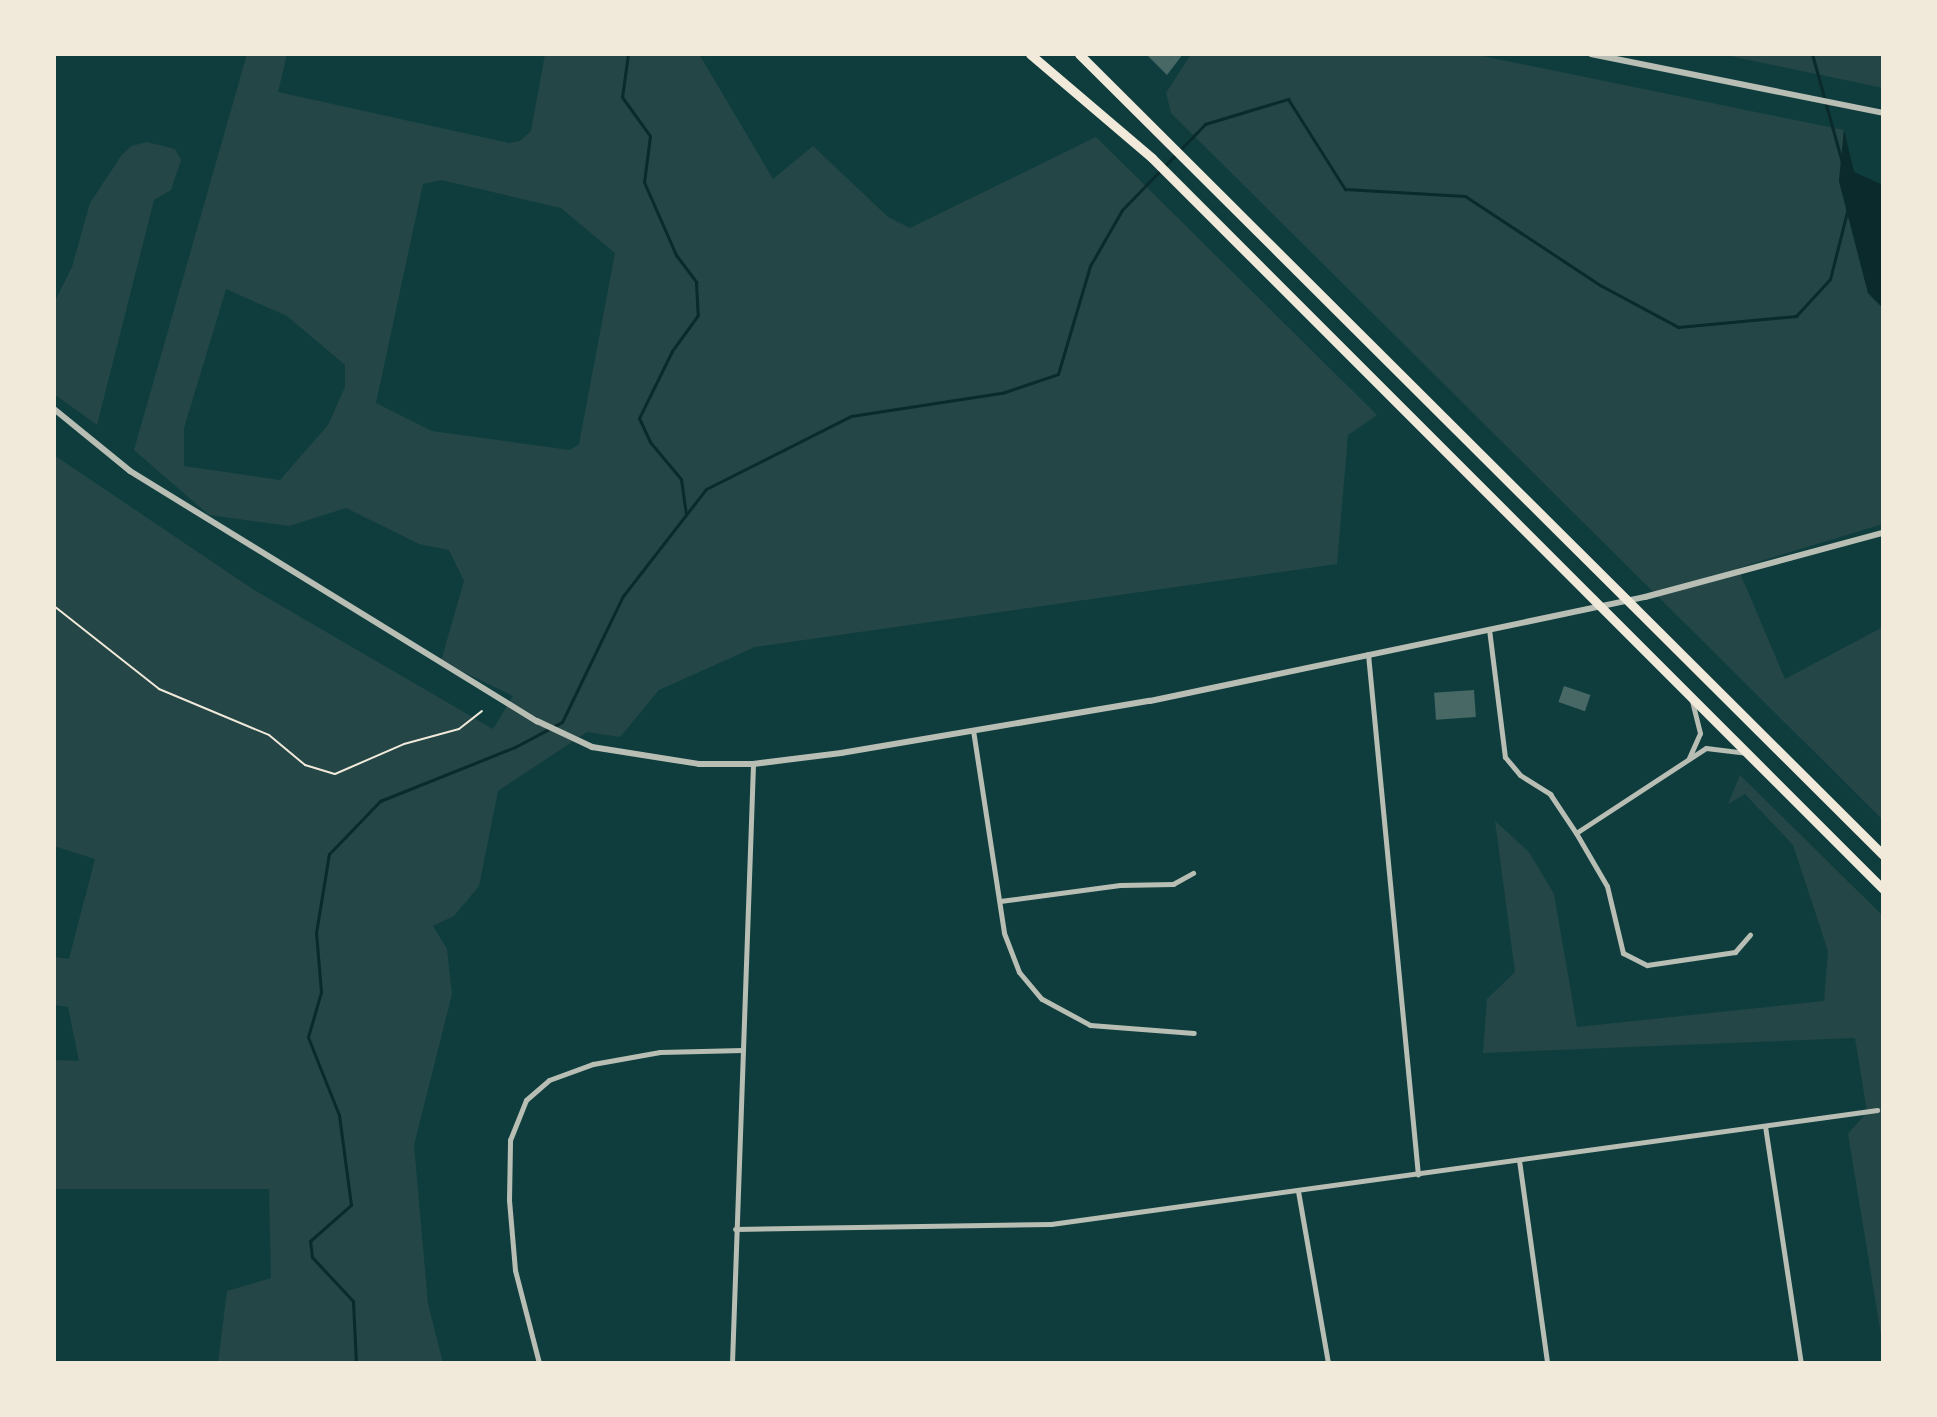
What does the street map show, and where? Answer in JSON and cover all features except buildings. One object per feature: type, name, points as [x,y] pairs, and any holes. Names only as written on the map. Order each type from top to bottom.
[{"type":"highway","points":[[1030,54],[1152,158],[1595,606],[1883,889]]},
{"type":"highway","points":[[1079,54],[1624,601],[1883,855]]},
{"type":"street","points":[[1591,54],[1883,113]]},
{"type":"street","points":[[54,409],[130,471],[537,721],[592,747],[670,761],[753,764],[1150,701],[1624,601],[1883,533]]},
{"type":"street","points":[[1489,628],[1505,757],[1520,775],[1550,794],[1576,833],[1607,886],[1618,945],[1629,959],[1647,965],[1735,952],[1750,935]]},
{"type":"street","points":[[1368,654],[1418,1175]]},
{"type":"street","points":[[1688,759],[1700,733],[1692,701]]},
{"type":"street","points":[[972,729],[1010,951],[1042,999],[1090,1025],[1194,1033]]},
{"type":"street","points":[[1576,833],[1668,778],[1688,759],[1706,748],[1744,753]]},
{"type":"street","points":[[732,1363],[753,764]]},
{"type":"street","points":[[1000,901],[1120,885],[1173,884],[1193,873]]},
{"type":"street","points":[[539,1363],[515,1270],[510,1212],[510,1140],[526,1100],[549,1080],[593,1064],[660,1052],[743,1050]]},
{"type":"street","points":[[735,1229],[1051,1224],[1877,1110]]},
{"type":"street","points":[[1765,1126],[1801,1363]]},
{"type":"street","points":[[1519,1160],[1547,1363]]},
{"type":"street","points":[[1298,1191],[1328,1363]]},
{"type":"path","points":[[54,606],[159,689],[269,735],[305,765],[335,774],[404,744],[459,729],[482,711]]},
{"type":"shaded area","points":[[247,54],[287,54],[278,92],[509,143],[520,141],[531,131],[545,54],[699,54],[773,179],[813,146],[888,217],[910,228],[1096,137],[1377,415],[1348,435],[1337,564],[755,647],[659,690],[620,737],[587,732],[498,791],[479,886],[454,916],[433,926],[447,949],[452,994],[414,1145],[428,1304],[443,1363],[218,1363],[227,1291],[271,1278],[269,1189],[54,1189],[54,1060],[79,1061],[68,1007],[54,1005],[54,957],[69,959],[95,859],[54,846],[54,455],[254,590],[493,729],[513,696],[441,661],[464,581],[449,550],[419,544],[346,508],[289,526],[209,515],[134,450]],"holes":[[[441,180],[561,208],[615,253],[579,444],[570,450],[432,431],[376,403],[423,184]],[[226,289],[287,316],[345,365],[345,387],[328,425],[280,480],[184,466],[184,428]]]},
{"type":"shaded area","points":[[1191,54],[1472,54],[1844,130],[1839,181],[1868,293],[1883,308],[1883,524],[1738,568],[1785,679],[1883,627],[1883,820],[1171,113],[1166,93]]},
{"type":"shaded area","points":[[1720,54],[1883,54],[1883,88]]},
{"type":"shaded area","points":[[1844,130],[1854,172],[1883,185],[1883,308],[1868,293],[1839,181]]},
{"type":"shaded area","points":[[147,142],[175,149],[181,160],[171,190],[154,200],[97,425],[54,394],[54,303],[72,267],[90,203],[121,156],[131,146]]},
{"type":"shaded area","points":[[1740,775],[1883,916],[1883,1347],[1848,1134],[1867,1112],[1855,1038],[1483,1053],[1487,999],[1515,972],[1495,821],[1529,852],[1554,894],[1577,1027],[1824,1001],[1828,951],[1793,845],[1745,794],[1728,804]]},
{"type":"waterway","points":[[628,54],[622,97],[650,136],[644,182],[676,255],[696,282],[698,315],[672,351],[639,418],[650,442],[681,479],[686,514]]},
{"type":"waterway","points":[[1812,54],[1842,162]]},
{"type":"waterway","points":[[356,1363],[353,1301],[312,1257],[310,1241],[351,1205],[339,1115],[308,1037],[321,992],[316,933],[329,854],[380,801],[515,747],[562,722],[623,596],[706,489],[851,416],[1002,393],[1058,374],[1090,266],[1122,210],[1205,124],[1288,99],[1345,189],[1465,196],[1600,285],[1678,327],[1796,316],[1830,279],[1848,208]]}]
